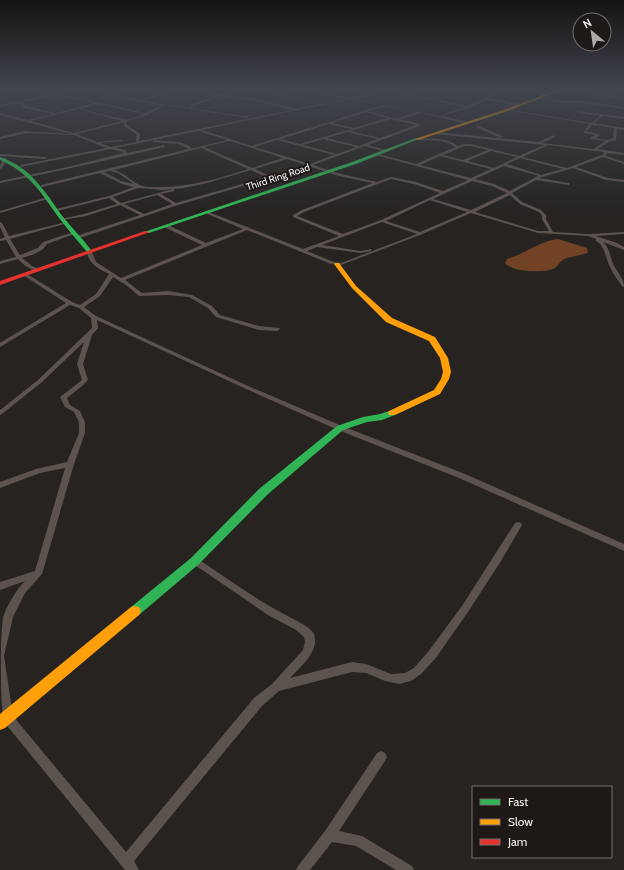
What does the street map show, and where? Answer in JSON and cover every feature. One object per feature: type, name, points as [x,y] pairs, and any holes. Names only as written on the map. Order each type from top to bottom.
[{"type":"street","points":[[0,137],[35,130]]},
{"type":"street","points":[[56,130],[108,147],[125,151],[125,154]]},
{"type":"street","points":[[24,132],[72,134],[90,130]]},
{"type":"street","points":[[132,130],[138,134],[139,141]]},
{"type":"street","points":[[21,166],[108,147],[199,130],[329,171],[376,183]]},
{"type":"street","points":[[251,147],[308,130]]},
{"type":"street","points":[[300,145],[346,130],[379,140]]},
{"type":"street","points":[[311,165],[407,130]]},
{"type":"street","name":"Third Ring Road","points":[[0,283],[329,171],[416,139],[448,130]]},
{"type":"street","points":[[485,130],[506,139]]},
{"type":"street","points":[[586,130],[584,132],[599,135],[592,138],[608,141]]},
{"type":"street","points":[[594,150],[608,141],[615,139],[616,130]]},
{"type":"street","points":[[437,133],[506,139],[594,150],[624,163]]},
{"type":"street","points":[[539,143],[554,136]]},
{"type":"street","points":[[322,138],[358,147]]},
{"type":"street","points":[[278,139],[336,155]]},
{"type":"street","points":[[416,139],[444,141],[453,143],[457,147]]},
{"type":"street","points":[[42,186],[230,140]]},
{"type":"street","points":[[96,143],[156,141],[184,144],[190,147],[190,150]]},
{"type":"street","points":[[156,141],[177,153]]},
{"type":"street","points":[[302,251],[382,221],[548,144]]},
{"type":"street","points":[[365,145],[385,150]]},
{"type":"street","points":[[416,165],[457,147],[471,145],[521,156],[568,169]]},
{"type":"street","points":[[0,182],[164,146]]},
{"type":"street","points":[[0,263],[40,249],[45,243],[110,228],[174,204],[182,203],[269,177],[201,147]]},
{"type":"street","points":[[463,161],[491,150]]},
{"type":"street","points":[[374,154],[471,179],[510,193],[521,203],[544,215],[544,219],[552,233]]},
{"type":"street","points":[[337,264],[391,246],[471,212],[510,193],[538,177],[574,167],[605,154],[624,154]]},
{"type":"street","points":[[438,155],[494,169]]},
{"type":"street","points":[[2,157],[51,160]]},
{"type":"street","points":[[2,157],[21,166],[42,186],[57,210],[89,252],[90,258],[94,264],[128,284],[141,295],[173,293],[190,296],[210,307],[218,316],[259,328],[277,329]]},
{"type":"street","points":[[0,168],[2,157]]},
{"type":"street","points":[[0,240],[120,204],[223,178],[287,158]]},
{"type":"street","points":[[503,164],[538,177],[568,184]]},
{"type":"street","points":[[574,167],[607,179],[624,181]]},
{"type":"street","points":[[109,170],[119,172],[139,186]]},
{"type":"street","points":[[101,172],[122,183],[149,188],[182,188]]},
{"type":"street","points":[[343,236],[294,216],[302,211],[391,178],[444,193]]},
{"type":"street","points":[[57,210],[110,196],[139,186]]},
{"type":"street","points":[[149,188],[174,204]]},
{"type":"street","points":[[110,196],[120,204],[143,215]]},
{"type":"street","points":[[0,212],[49,198]]},
{"type":"street","points":[[429,199],[538,232],[588,235],[624,233]]},
{"type":"street","points":[[4,721],[195,561],[263,492],[340,428],[366,419],[382,417],[435,393],[442,386],[446,375],[446,363],[436,343],[432,339],[388,320],[354,287],[337,264],[206,212]]},
{"type":"street","points":[[382,221],[419,234]]},
{"type":"street","points":[[0,223],[8,238],[8,242],[19,257],[29,267],[38,270]]},
{"type":"street","points":[[166,226],[206,245]]},
{"type":"street","points":[[120,280],[246,229]]},
{"type":"street","points":[[588,235],[615,244],[624,249]]},
{"type":"street","points":[[588,235],[602,242],[607,249],[610,262],[624,285]]},
{"type":"street","points":[[316,246],[361,252],[391,246]]},
{"type":"street","points":[[81,307],[98,295],[112,274]]},
{"type":"street","points":[[25,275],[70,303],[81,307],[94,317],[246,387],[340,428],[462,476],[624,548]]},
{"type":"street","points":[[0,345],[70,303]]},
{"type":"street","points":[[0,413],[40,381],[95,328],[94,317]]},
{"type":"street","points":[[0,654],[8,617],[22,590],[38,574],[70,464],[82,433],[82,422],[77,411],[67,406],[63,397],[85,380],[80,364],[89,334]]},
{"type":"street","points":[[0,485],[39,471],[70,464]]},
{"type":"street","points":[[276,687],[352,666],[362,666],[384,677],[397,680],[410,678],[421,667],[457,623],[518,525]]},
{"type":"street","points":[[0,658],[4,721],[130,866],[258,702],[276,687],[307,652],[310,642],[309,635],[299,627],[271,612],[195,561]]},
{"type":"street","points":[[0,586],[38,574]]},
{"type":"street","points":[[302,870],[329,835],[381,757]]},
{"type":"street","points":[[329,835],[358,840],[408,870]]},
{"type":"shaded area","points":[[558,239],[587,248],[588,253],[567,258],[553,269],[542,271],[520,270],[505,263],[507,259],[545,242]]},
{"type":"traffic: fast","points":[[147,232],[354,163],[417,139]]},
{"type":"traffic: fast","points":[[0,158],[21,168],[36,182],[61,217],[89,251]]},
{"type":"traffic: fast","points":[[135,611],[195,561],[263,492],[340,428],[366,419],[382,417],[392,413]]},
{"type":"traffic: slow","points":[[417,139],[446,130]]},
{"type":"traffic: slow","points":[[337,264],[354,287],[389,320],[432,339],[444,358],[447,372],[445,379],[437,392],[392,413]]},
{"type":"traffic: slow","points":[[0,723],[135,611]]},
{"type":"traffic: jam","points":[[0,283],[147,232]]}]
